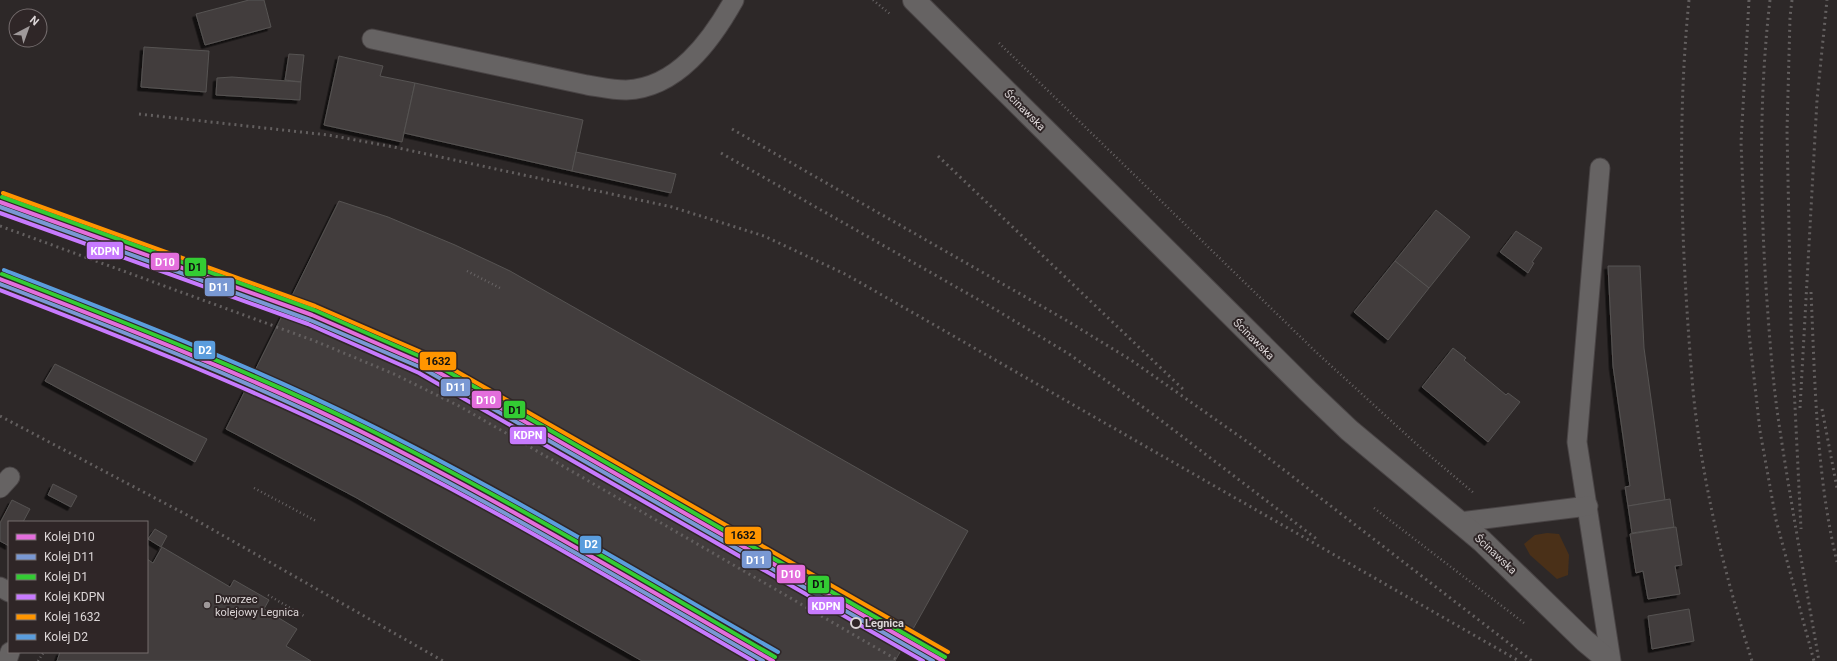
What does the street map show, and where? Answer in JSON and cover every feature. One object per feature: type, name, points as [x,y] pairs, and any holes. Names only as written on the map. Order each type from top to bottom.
[{"type":"street","name":"Ścinawska","points":[[914,0],[1308,391],[1345,426],[1460,522],[1610,661]]},
{"type":"lane","points":[[372,39],[587,85],[614,90],[636,89],[657,84],[682,67],[712,34],[734,0]]},
{"type":"lane","points":[[1600,168],[1577,442],[1588,506],[1610,661]]},
{"type":"lane","points":[[1460,522],[1588,506]]},
{"type":"path","points":[[996,40],[1316,352],[1423,450],[1501,517]]},
{"type":"path","points":[[467,271],[500,288]]},
{"type":"path","points":[[254,488],[316,521]]},
{"type":"path","points":[[1374,508],[1524,623],[1545,602]]},
{"type":"path","points":[[268,595],[304,616]]},
{"type":"shaded area","points":[[1547,533],[1559,534],[1569,555],[1568,575],[1557,579],[1530,555],[1524,544],[1535,535]]},
{"type":"building","points":[[249,0],[264,0],[271,27],[205,45],[196,14]]},
{"type":"building","points":[[144,47],[209,51],[206,92],[141,87]]},
{"type":"building","points":[[289,54],[304,55],[301,82],[285,80]]},
{"type":"building","points":[[339,56],[383,66],[380,76],[415,83],[402,142],[324,125]]},
{"type":"building","points":[[232,77],[301,82],[300,100],[216,95],[217,78]]},
{"type":"building","points":[[415,83],[583,120],[572,171],[404,133]]},
{"type":"building","points":[[576,152],[676,174],[671,193],[572,171]]},
{"type":"building","points":[[339,201],[388,217],[455,245],[510,271],[968,531],[895,661],[642,661],[355,497],[226,429]]},
{"type":"building","points":[[1436,210],[1470,237],[1429,288],[1395,261]]},
{"type":"building","points":[[1516,231],[1542,248],[1532,262],[1534,263],[1528,273],[1500,252]]},
{"type":"building","points":[[1395,261],[1429,288],[1388,340],[1354,312]]},
{"type":"building","points":[[1608,266],[1640,266],[1644,348],[1665,500],[1628,506],[1625,487],[1630,486],[1613,366]]},
{"type":"building","points":[[1453,348],[1466,358],[1464,360],[1506,395],[1508,393],[1520,402],[1488,442],[1422,387]]},
{"type":"building","points":[[55,364],[207,439],[195,462],[45,381]]},
{"type":"building","points":[[53,484],[77,496],[71,507],[48,495]]},
{"type":"building","points":[[1670,499],[1674,527],[1632,533],[1628,506]]},
{"type":"building","points":[[12,500],[30,509],[24,521],[8,521],[8,545],[0,541],[0,523]]},
{"type":"building","points":[[1676,527],[1682,565],[1675,566],[1680,594],[1648,599],[1643,571],[1636,573],[1630,534]]},
{"type":"building","points":[[155,529],[167,536],[161,547],[148,539]]},
{"type":"building","name":"Dworzec kolejowy Legnica","points":[[162,547],[230,587],[234,580],[269,600],[264,609],[297,629],[286,646],[311,661],[57,661],[60,653],[148,653],[148,560],[153,563]]},
{"type":"building","points":[[1689,609],[1694,641],[1652,649],[1648,616]]},
{"type":"railway","points":[[1689,0],[1683,98],[1682,195],[1683,244],[1693,390],[1702,459],[1715,527],[1732,594],[1752,661]]},
{"type":"railway","points":[[1749,0],[1741,142],[1749,333],[1760,431],[1776,520],[1814,661]]},
{"type":"railway","points":[[1770,0],[1766,36],[1762,108],[1764,251],[1768,319],[1778,417],[1819,661]]},
{"type":"railway","points":[[1792,0],[1790,17],[1787,131],[1791,325],[1801,529]]},
{"type":"railway","points":[[1800,408],[1817,100],[1827,0]]},
{"type":"railway","points":[[139,114],[328,135],[394,147],[672,207],[764,236],[845,274],[1519,661]]},
{"type":"railway","points":[[732,129],[1064,319],[1131,360],[1249,443],[1532,661]]},
{"type":"railway","points":[[721,153],[993,308],[1069,354],[1154,415],[1318,540]]},
{"type":"railway","points":[[938,156],[1185,391]]},
{"type":"railway","points":[[0,226],[315,341],[394,374],[461,407],[899,661]]},
{"type":"railway","points":[[1811,292],[1815,394],[1821,462],[1830,529],[1837,562]]},
{"type":"railway","points":[[1822,409],[1837,488]]},
{"type":"railway","points":[[0,416],[187,515],[443,661]]},
{"type":"rail line","name":"1632","points":[[3,193],[315,306],[428,355],[948,652]]},
{"type":"rail line","name":"D1","points":[[2,197],[314,310],[426,359],[945,657]]},
{"type":"rail line","name":"D10","points":[[0,202],[312,315],[424,364],[943,661]]},
{"type":"rail line","name":"D11","points":[[0,207],[310,320],[422,368],[933,661]]},
{"type":"rail line","name":"KDPN","points":[[0,213],[308,324],[419,373],[923,661]]},
{"type":"rail line","name":"D2","points":[[4,270],[140,323],[231,361],[364,422],[469,476],[778,652]]},
{"type":"rail line","name":"D1","points":[[2,274],[229,366],[362,426],[519,509],[775,657]]},
{"type":"rail line","name":"D10","points":[[0,279],[136,332],[227,370],[360,431],[517,514],[773,661]]},
{"type":"rail line","name":"D11","points":[[0,284],[136,337],[271,394],[359,436],[462,489],[763,661]]},
{"type":"rail line","name":"KDPN","points":[[0,290],[223,379],[354,439],[456,491],[753,661]]},
{"type":"place","name":"Dworzec kolejowy Legnica","points":[[207,605]]},
{"type":"place","name":"Legnica","points":[[856,623]]}]
